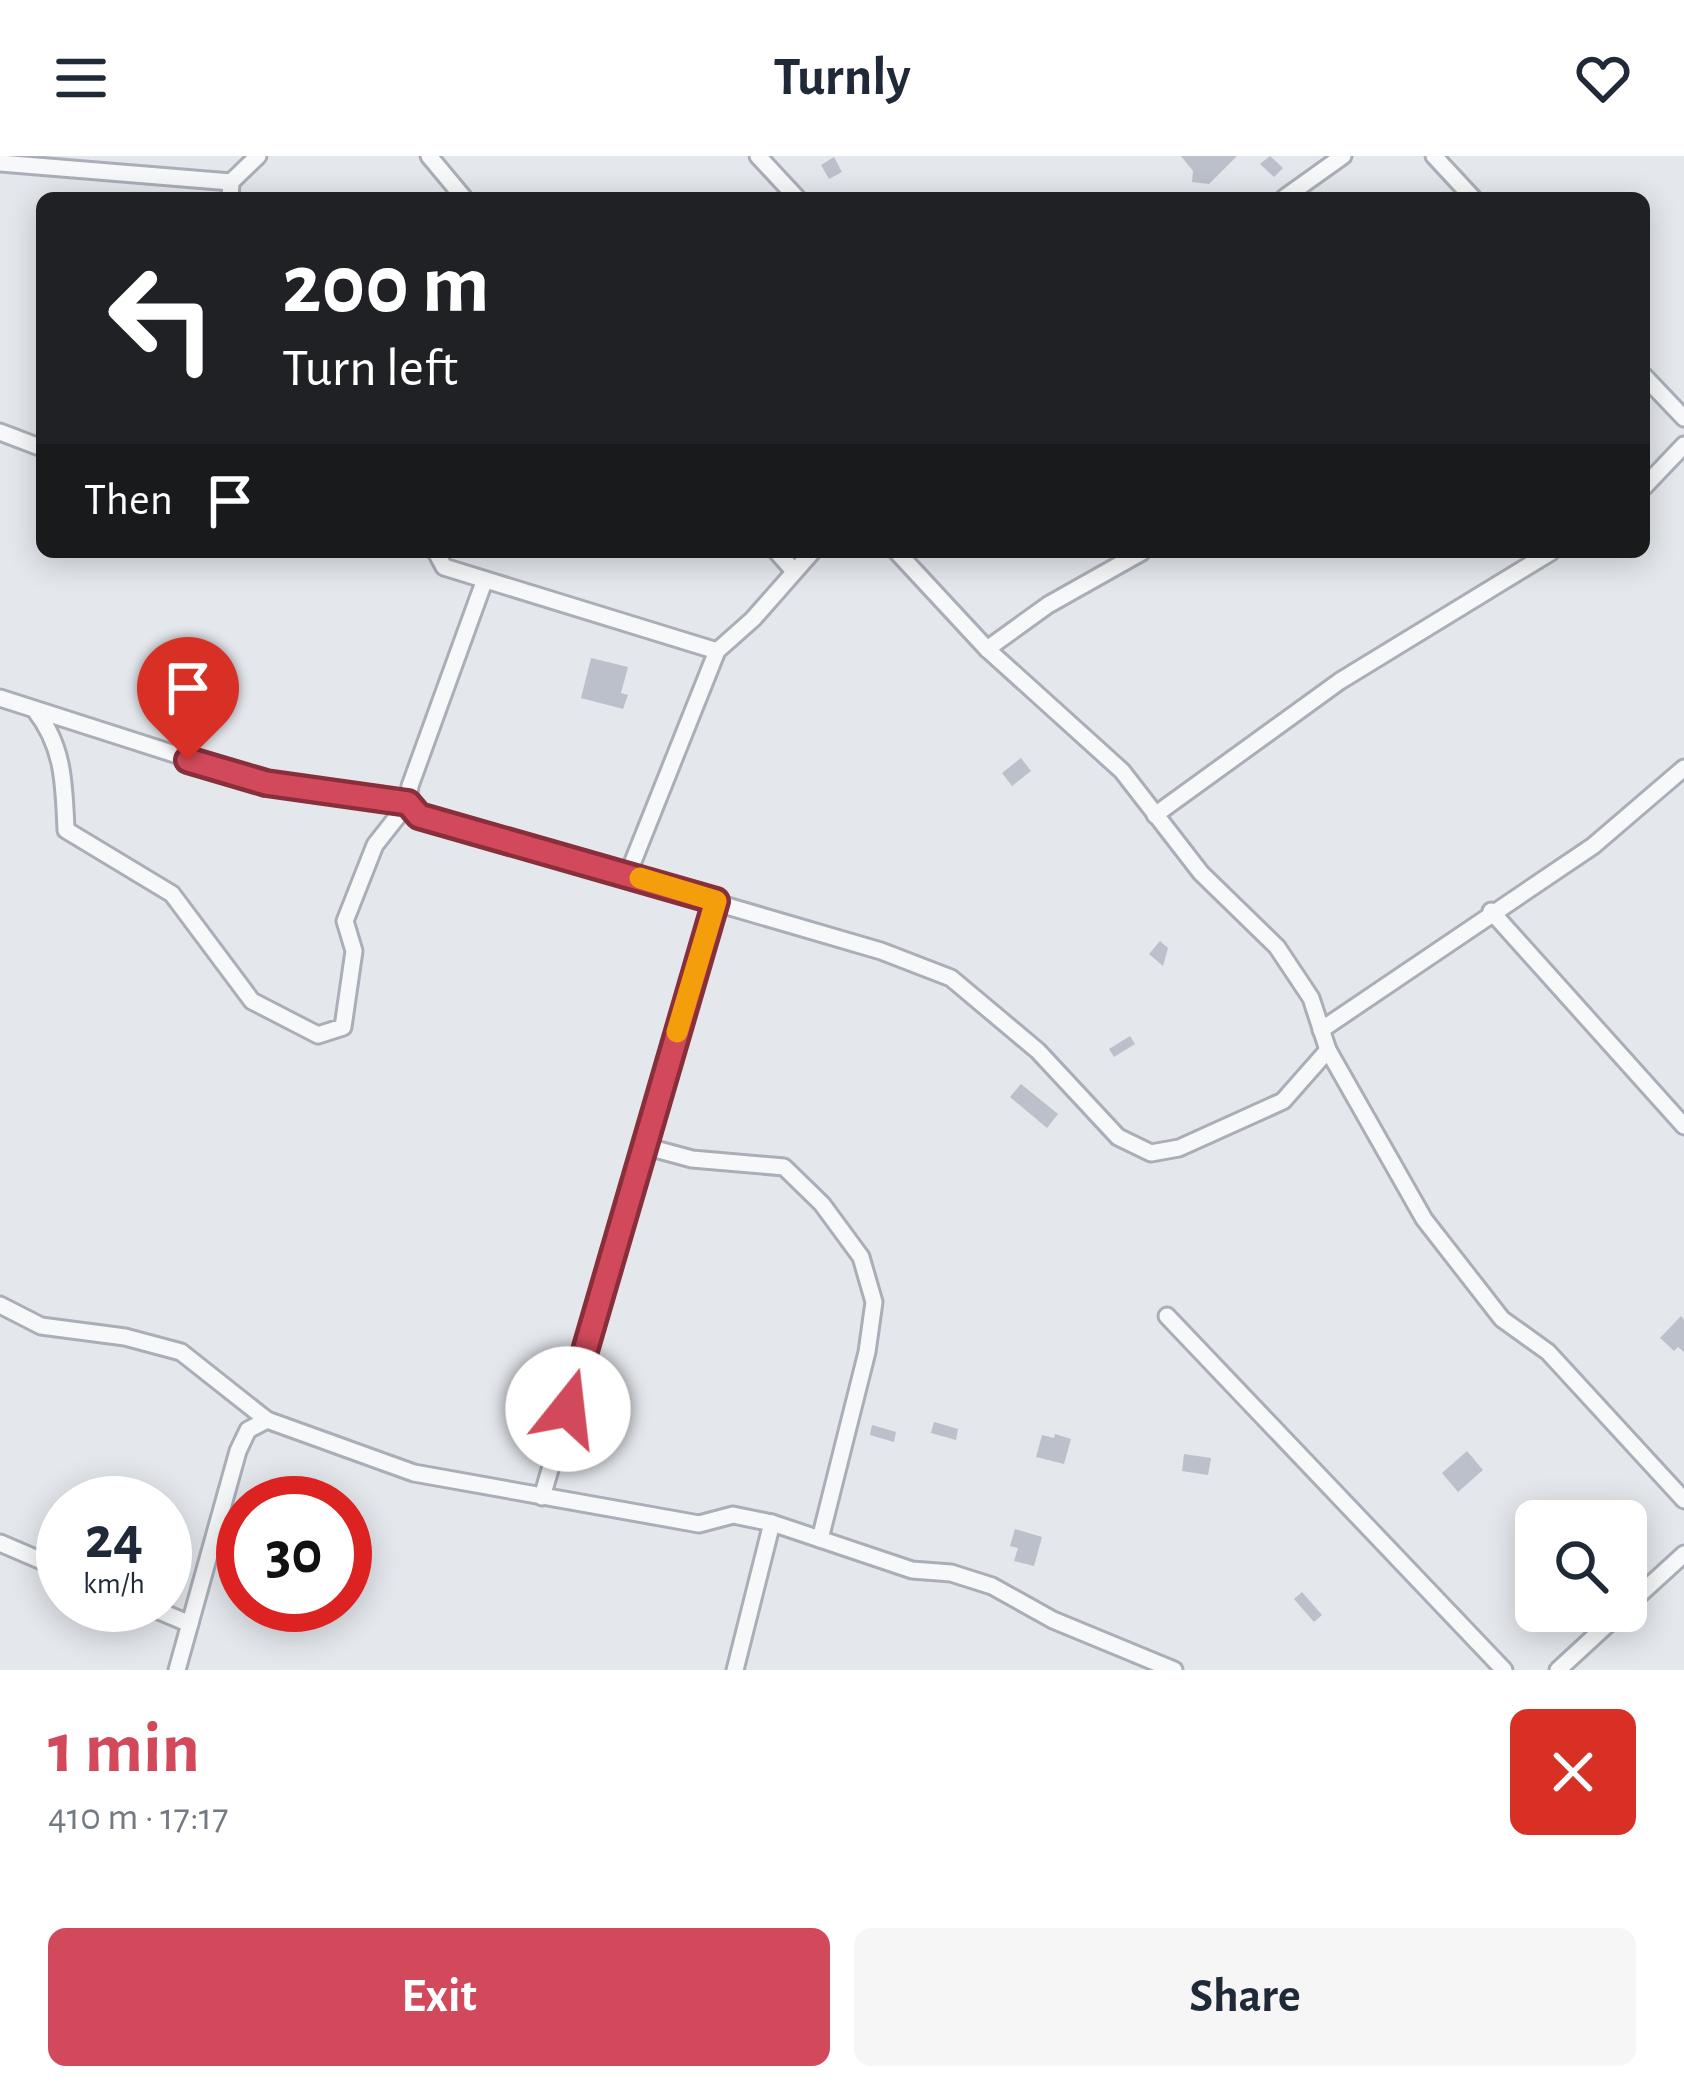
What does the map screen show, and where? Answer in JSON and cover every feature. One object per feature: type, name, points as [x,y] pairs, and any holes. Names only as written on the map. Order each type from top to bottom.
[{"type":"street","points":[[0,163],[231,190],[258,156]]},
{"type":"street","points":[[428,156],[459,192]]},
{"type":"street","points":[[758,156],[791,192]]},
{"type":"street","points":[[1292,192],[1343,156]]},
{"type":"street","points":[[1434,156],[1468,192]]},
{"type":"street","points":[[1650,382],[1684,418]]},
{"type":"street","points":[[0,432],[36,446]]},
{"type":"street","points":[[1650,481],[1684,445]]},
{"type":"street","points":[[439,558],[444,567],[484,582],[717,650]]},
{"type":"street","points":[[782,558],[793,570]]},
{"type":"street","points":[[628,874],[717,650],[753,620],[806,558]]},
{"type":"street","points":[[903,558],[987,650],[1122,771],[1201,873],[1277,947],[1311,998],[1328,1050],[1424,1219],[1502,1319],[1549,1352],[1684,1500]]},
{"type":"street","points":[[987,650],[1048,605],[1131,558]]},
{"type":"street","points":[[1155,815],[1340,681],[1541,558]]},
{"type":"street","points":[[35,710],[53,734],[64,771],[67,830],[172,894],[252,1000],[318,1035],[343,1028],[354,951],[345,921],[375,845],[408,803],[484,582]]},
{"type":"street","points":[[0,698],[266,783],[408,803],[419,816],[628,874],[780,926],[881,951],[950,978],[1038,1051],[1118,1137],[1150,1153],[1179,1148],[1283,1101],[1328,1050]]},
{"type":"street","points":[[1321,1030],[1593,846],[1681,776]]},
{"type":"street","points":[[542,1497],[716,901]]},
{"type":"street","points":[[1491,911],[1684,1126]]},
{"type":"street","points":[[644,1146],[692,1159],[784,1167],[822,1204],[861,1257],[874,1302],[867,1352],[820,1539]]},
{"type":"street","points":[[0,1305],[41,1326],[125,1336],[181,1352],[267,1420],[414,1474],[699,1523],[733,1515],[772,1523],[912,1570],[951,1573],[992,1586],[1053,1620],[1174,1670]]},
{"type":"street","points":[[1167,1316],[1504,1670]]},
{"type":"street","points":[[192,1617],[238,1451],[248,1430],[267,1420]]},
{"type":"street","points":[[735,1670],[772,1523]]},
{"type":"street","points":[[0,1543],[36,1558]]},
{"type":"street","points":[[1647,1588],[1684,1554]]},
{"type":"street","points":[[177,1670],[188,1632]]},
{"type":"street","points":[[1558,1670],[1599,1632]]},
{"type":"building","points":[[1181,156],[1237,156],[1209,184],[1192,182],[1193,171]]},
{"type":"building","points":[[1270,156],[1283,168],[1274,177],[1260,164]]},
{"type":"building","points":[[834,157],[842,172],[829,179],[821,165]]},
{"type":"building","points":[[591,658],[628,667],[621,693],[628,695],[623,709],[581,698]]},
{"type":"building","points":[[1021,758],[1031,771],[1012,786],[1002,773]]},
{"type":"building","points":[[1160,941],[1168,948],[1163,966],[1149,954]]},
{"type":"building","points":[[1130,1036],[1135,1044],[1114,1057],[1109,1049]]},
{"type":"building","points":[[1021,1084],[1058,1114],[1047,1128],[1010,1097]]},
{"type":"building","points":[[1681,1316],[1684,1352],[1678,1347],[1674,1351],[1660,1338]]},
{"type":"building","points":[[934,1422],[958,1429],[956,1440],[931,1433]]},
{"type":"building","points":[[872,1425],[896,1432],[894,1442],[870,1435]]},
{"type":"building","points":[[1055,1434],[1071,1439],[1064,1464],[1036,1457],[1042,1435],[1054,1438]]},
{"type":"building","points":[[1467,1451],[1483,1470],[1458,1492],[1442,1473]]},
{"type":"building","points":[[1184,1454],[1211,1458],[1208,1475],[1182,1471]]},
{"type":"building","points":[[1015,1529],[1042,1537],[1034,1566],[1014,1561],[1018,1548],[1010,1546]]},
{"type":"building","points":[[1302,1592],[1322,1615],[1314,1622],[1294,1599]]},
{"type":"slow traffic","points":[[640,878],[716,901],[677,1032]]},
{"type":"route","points":[[188,760],[266,783],[408,803],[419,816],[716,901],[568,1409]]}]
